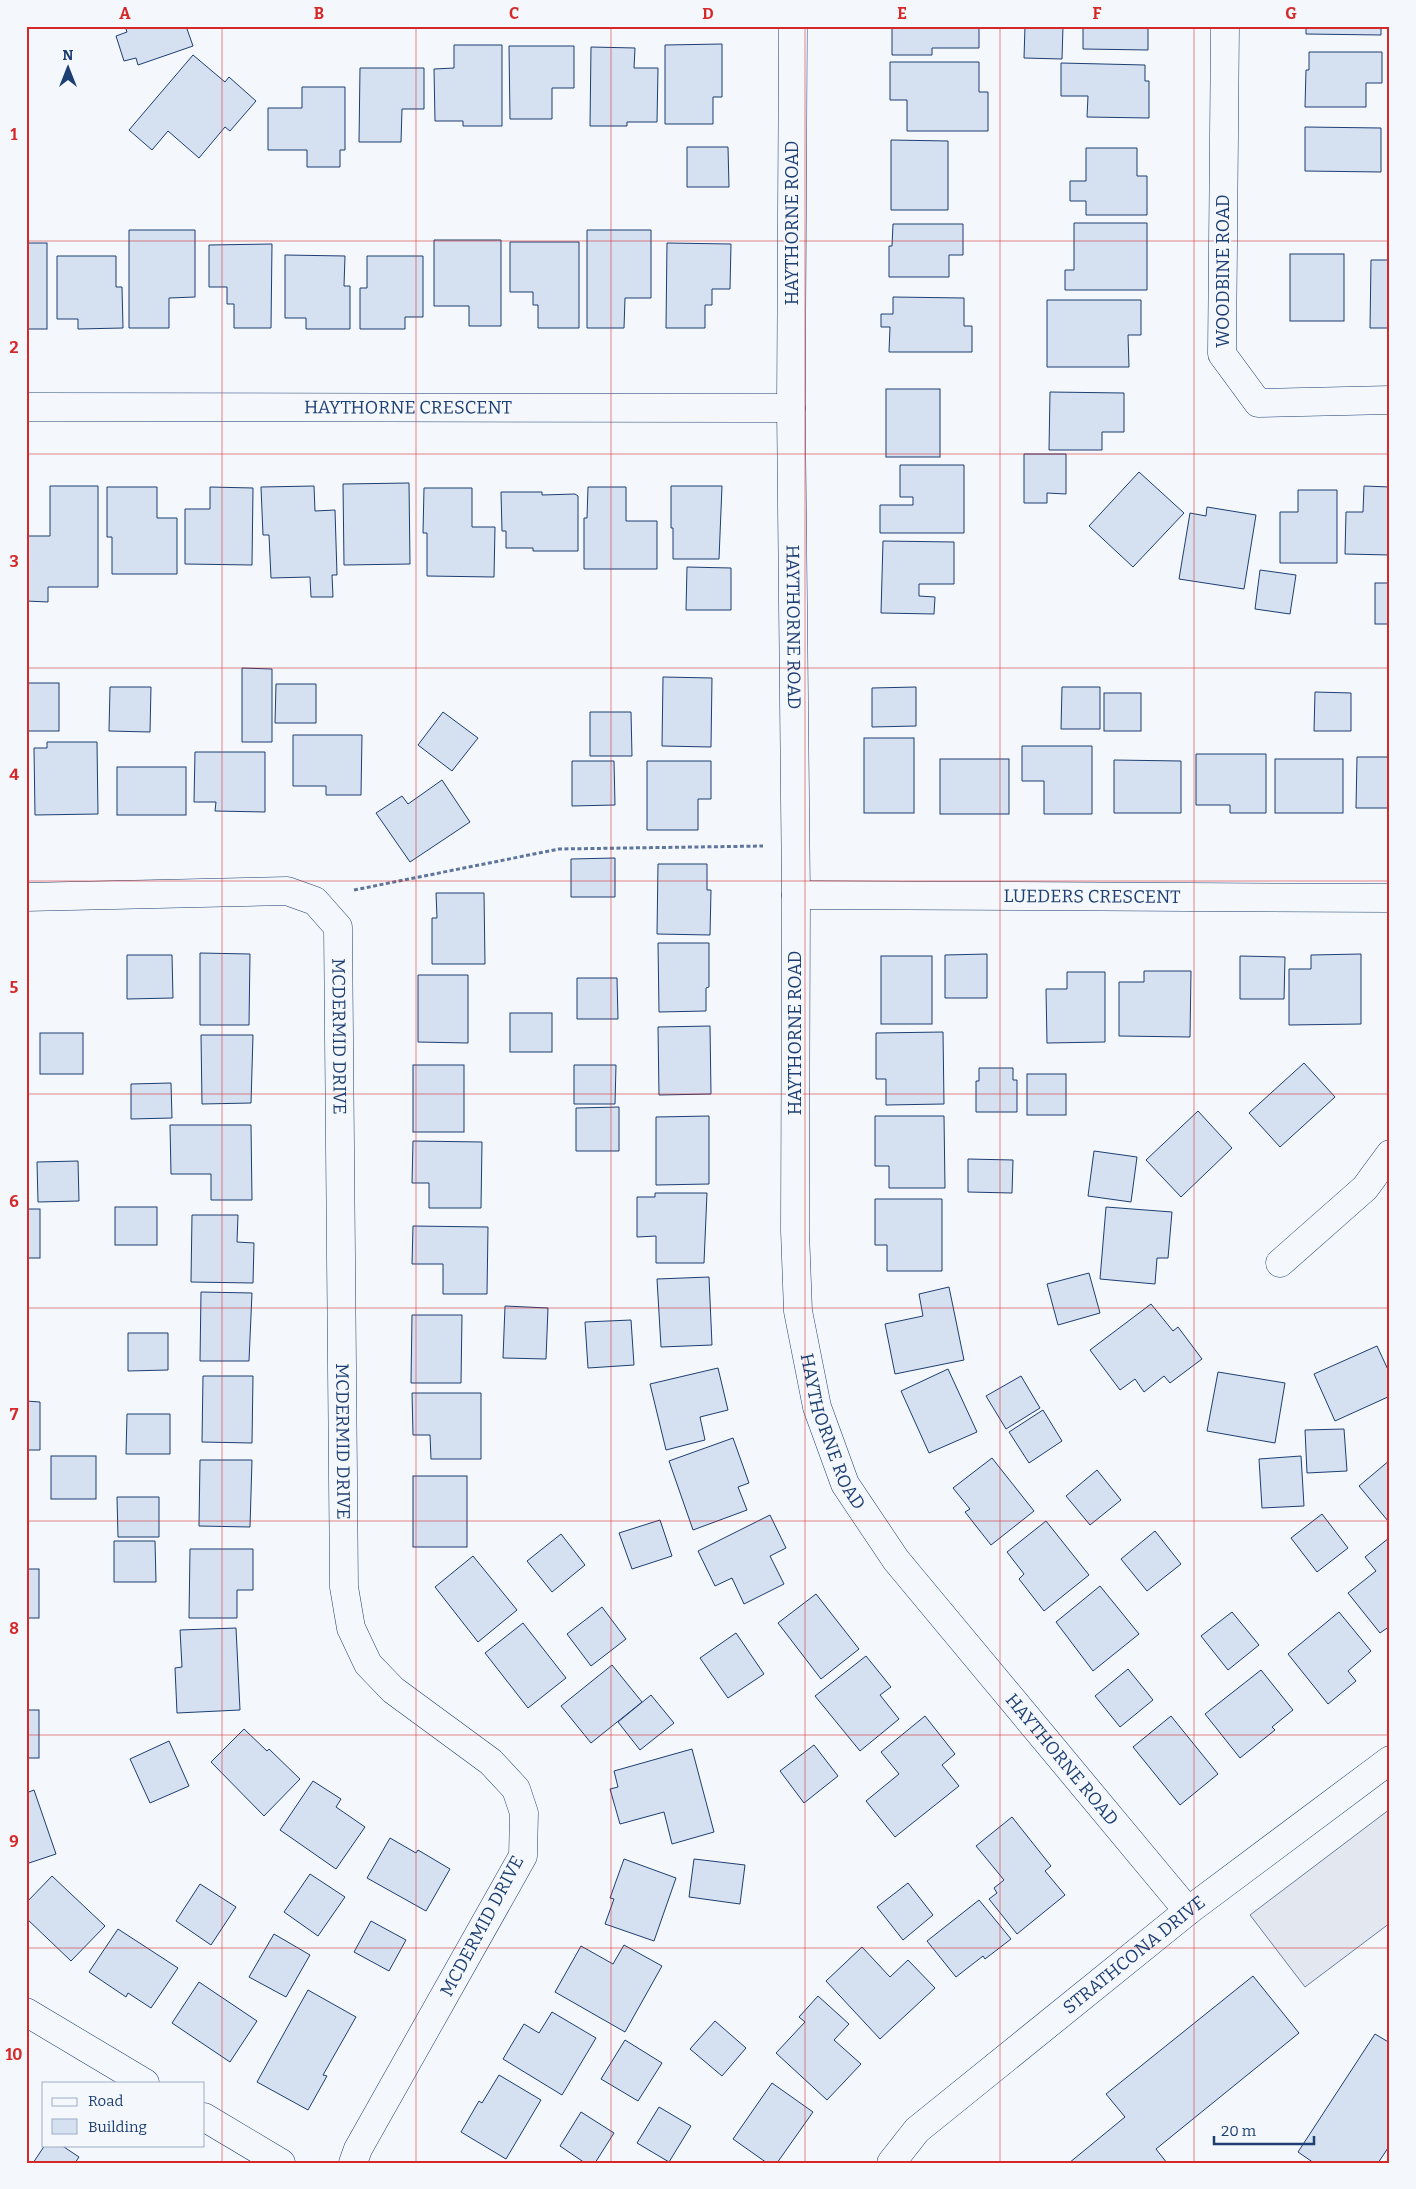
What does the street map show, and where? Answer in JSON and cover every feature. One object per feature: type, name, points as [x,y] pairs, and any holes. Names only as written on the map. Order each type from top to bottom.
[{"type":"street","name":"HAYTHORNE ROAD","points":[[793,26],[791,408],[796,895],[795,1231],[798,1311],[817,1407],[845,1484],[896,1560],[1188,1911]]},
{"type":"street","name":"WOODBINE ROAD","points":[[1225,26],[1222,354],[1258,403],[1390,400]]},
{"type":"street","name":"HAYTHORNE CRESCENT","points":[[26,407],[791,408]]},
{"type":"street","name":"MCDERMID DRIVE","points":[[26,897],[288,891],[315,901],[338,927],[344,1587],[350,1628],[368,1664],[394,1690],[491,1762],[516,1789],[524,1813],[523,1856],[358,2148],[353,2163]]},
{"type":"street","name":"LUEDERS CRESCENT","points":[[796,895],[1390,898]]},
{"type":"street","points":[[1280,1262],[1366,1188],[1390,1154]]},
{"type":"street","name":"STRATHCONA DRIVE","points":[[891,2163],[917,2130],[1188,1911],[1390,1760]]},
{"type":"street","points":[[26,2012],[143,2082]]},
{"type":"street","points":[[205,2118],[281,2163]]},
{"type":"path","points":[[354,890],[558,849],[763,846]]},
{"type":"shaded area","points":[[1390,1809],[1390,1923],[1305,1987],[1250,1915]]},
{"type":"building","points":[[125,26],[186,26],[193,46],[138,65],[136,58],[124,61],[116,36],[127,32]]},
{"type":"building","points":[[892,26],[979,26],[979,48],[932,48],[932,55],[892,55]]},
{"type":"building","points":[[1025,26],[1063,26],[1062,59],[1024,58]]},
{"type":"building","points":[[1083,26],[1148,26],[1148,50],[1083,49]]},
{"type":"building","points":[[1306,26],[1381,26],[1381,35],[1306,34]]},
{"type":"building","points":[[722,44],[722,97],[713,97],[713,124],[665,124],[665,45]]},
{"type":"building","points":[[454,45],[502,45],[502,126],[463,126],[463,121],[435,121],[434,69],[454,68]]},
{"type":"building","points":[[509,46],[574,46],[574,88],[552,88],[552,119],[510,119]]},
{"type":"building","points":[[591,47],[635,48],[634,68],[658,68],[657,122],[627,122],[627,126],[590,126]]},
{"type":"building","points":[[1309,52],[1382,52],[1382,83],[1366,83],[1366,107],[1305,107],[1306,70],[1309,70]]},
{"type":"building","points":[[193,55],[225,82],[229,77],[256,101],[230,131],[225,127],[199,158],[168,131],[152,150],[129,130]]},
{"type":"building","points":[[890,62],[979,62],[979,92],[988,92],[988,131],[907,131],[907,100],[890,100]]},
{"type":"building","points":[[1061,63],[1145,65],[1145,81],[1149,81],[1149,118],[1087,117],[1088,96],[1061,96]]},
{"type":"building","points":[[360,68],[424,68],[424,109],[402,109],[401,142],[359,142]]},
{"type":"building","points":[[302,87],[345,87],[345,150],[340,150],[340,167],[307,167],[307,150],[268,150],[268,108],[302,108]]},
{"type":"building","points":[[1305,127],[1381,128],[1381,172],[1305,171]]},
{"type":"building","points":[[891,140],[948,141],[948,210],[891,210]]},
{"type":"building","points":[[687,147],[728,147],[729,187],[687,187]]},
{"type":"building","points":[[1086,148],[1137,148],[1137,176],[1147,176],[1147,215],[1086,215],[1086,201],[1070,201],[1070,181],[1086,181]]},
{"type":"building","points":[[1074,223],[1147,223],[1147,290],[1065,290],[1065,270],[1074,270]]},
{"type":"building","points":[[893,224],[963,224],[963,255],[949,255],[949,277],[889,277],[889,246],[892,246]]},
{"type":"building","points":[[129,230],[195,230],[195,297],[169,298],[169,328],[129,328]]},
{"type":"building","points":[[587,230],[651,230],[651,298],[625,298],[624,328],[587,328]]},
{"type":"building","points":[[434,240],[501,240],[501,326],[469,326],[469,306],[434,306]]},
{"type":"building","points":[[510,242],[579,242],[579,328],[538,328],[538,305],[533,305],[533,292],[510,292]]},
{"type":"building","points":[[26,243],[47,243],[47,329],[26,329]]},
{"type":"building","points":[[667,243],[731,244],[730,289],[712,289],[712,305],[705,305],[705,328],[666,328]]},
{"type":"building","points":[[272,244],[271,328],[234,328],[234,304],[227,304],[227,287],[209,287],[209,245]]},
{"type":"building","points":[[1290,254],[1344,254],[1344,321],[1290,321]]},
{"type":"building","points":[[285,255],[345,256],[344,286],[350,286],[350,329],[306,329],[306,318],[285,318]]},
{"type":"building","points":[[57,256],[116,256],[116,287],[122,287],[123,328],[78,329],[78,319],[57,319]]},
{"type":"building","points":[[367,256],[423,256],[423,317],[405,317],[405,329],[360,329],[360,288],[367,288]]},
{"type":"building","points":[[1371,260],[1390,260],[1390,328],[1370,328]]},
{"type":"building","points":[[893,297],[964,298],[964,326],[972,326],[972,352],[889,352],[890,327],[881,327],[881,314],[893,314]]},
{"type":"building","points":[[1047,300],[1141,300],[1141,335],[1128,335],[1129,367],[1047,367]]},
{"type":"building","points":[[886,389],[940,389],[940,457],[886,457]]},
{"type":"building","points":[[1050,392],[1124,393],[1124,432],[1102,432],[1102,450],[1049,450]]},
{"type":"building","points":[[1024,454],[1066,454],[1066,494],[1047,493],[1047,503],[1024,503]]},
{"type":"building","points":[[900,465],[964,465],[964,533],[880,533],[880,505],[913,505],[913,497],[900,497]]},
{"type":"building","points":[[1139,472],[1184,513],[1133,567],[1089,526]]},
{"type":"building","points":[[409,483],[410,564],[344,565],[343,484]]},
{"type":"building","points":[[50,486],[98,486],[98,587],[48,587],[48,602],[26,601],[26,536],[50,536]]},
{"type":"building","points":[[314,486],[315,511],[335,510],[337,575],[332,575],[333,597],[311,597],[310,577],[271,578],[269,535],[263,535],[261,487]]},
{"type":"building","points":[[671,486],[722,486],[719,559],[673,559]]},
{"type":"building","points":[[1364,486],[1390,487],[1390,555],[1345,554],[1346,512],[1363,512]]},
{"type":"building","points":[[107,487],[157,487],[157,518],[177,518],[177,574],[112,574],[112,537],[107,537]]},
{"type":"building","points":[[210,487],[253,488],[252,565],[185,564],[185,509],[210,509]]},
{"type":"building","points":[[588,487],[626,487],[626,521],[657,521],[657,569],[584,569],[584,518],[587,518]]},
{"type":"building","points":[[424,488],[472,488],[472,527],[495,527],[494,577],[427,576],[427,533],[423,533]]},
{"type":"building","points":[[1298,490],[1337,490],[1337,563],[1280,563],[1280,512],[1298,512]]},
{"type":"building","points":[[501,492],[542,492],[542,495],[575,494],[578,496],[578,551],[533,551],[533,548],[506,548],[506,531],[502,531]]},
{"type":"building","points":[[1207,507],[1256,515],[1244,589],[1179,579],[1190,513],[1206,516]]},
{"type":"building","points":[[883,541],[954,542],[954,584],[919,584],[919,596],[935,597],[934,614],[881,613]]},
{"type":"building","points":[[687,567],[731,568],[731,610],[686,610]]},
{"type":"building","points":[[1260,570],[1296,575],[1290,614],[1255,609]]},
{"type":"building","points":[[1375,583],[1390,583],[1390,624],[1375,624]]},
{"type":"building","points":[[242,668],[272,669],[272,742],[242,742]]},
{"type":"building","points":[[663,677],[712,678],[711,747],[662,746]]},
{"type":"building","points":[[26,683],[59,683],[59,731],[26,731]]},
{"type":"building","points":[[276,684],[316,684],[316,723],[275,723]]},
{"type":"building","points":[[110,687],[151,687],[150,732],[109,731]]},
{"type":"building","points":[[916,687],[916,726],[872,727],[872,688]]},
{"type":"building","points":[[1062,687],[1100,687],[1100,729],[1061,729]]},
{"type":"building","points":[[1315,692],[1351,693],[1351,731],[1314,731]]},
{"type":"building","points":[[1104,693],[1141,693],[1141,731],[1104,731]]},
{"type":"building","points":[[443,712],[478,738],[452,771],[418,745]]},
{"type":"building","points":[[590,712],[631,712],[632,756],[590,756]]},
{"type":"building","points":[[293,735],[362,735],[361,795],[326,795],[326,786],[293,786]]},
{"type":"building","points":[[864,738],[914,738],[914,813],[864,813]]},
{"type":"building","points":[[47,742],[97,742],[98,814],[35,815],[34,748],[47,748]]},
{"type":"building","points":[[1022,746],[1092,746],[1092,814],[1044,814],[1044,781],[1022,781]]},
{"type":"building","points":[[195,752],[265,752],[265,812],[215,811],[216,802],[194,802]]},
{"type":"building","points":[[1196,754],[1266,754],[1266,813],[1230,813],[1230,805],[1196,805]]},
{"type":"building","points":[[1357,757],[1390,757],[1390,808],[1356,808]]},
{"type":"building","points":[[940,759],[1009,759],[1009,814],[940,814]]},
{"type":"building","points":[[1275,759],[1343,759],[1343,813],[1275,813]]},
{"type":"building","points":[[1114,760],[1181,761],[1181,813],[1114,813]]},
{"type":"building","points":[[572,761],[614,761],[615,805],[572,806]]},
{"type":"building","points":[[647,761],[711,761],[711,799],[698,799],[698,830],[647,830]]},
{"type":"building","points":[[117,767],[186,767],[186,815],[117,815]]},
{"type":"building","points":[[442,780],[470,822],[410,862],[376,813],[402,796],[408,804]]},
{"type":"building","points":[[615,858],[615,897],[571,897],[571,859]]},
{"type":"building","points":[[658,864],[707,864],[707,890],[711,890],[710,935],[657,934]]},
{"type":"building","points":[[436,893],[484,893],[485,964],[432,964],[432,918],[437,918]]},
{"type":"building","points":[[658,943],[709,943],[709,987],[706,988],[706,1011],[659,1012]]},
{"type":"building","points":[[200,953],[250,954],[249,1025],[200,1025]]},
{"type":"building","points":[[987,954],[987,998],[945,998],[945,955]]},
{"type":"building","points":[[1361,954],[1361,1024],[1289,1025],[1289,969],[1311,969],[1311,955]]},
{"type":"building","points":[[127,955],[172,955],[173,998],[127,999]]},
{"type":"building","points":[[881,956],[932,956],[932,1024],[881,1024]]},
{"type":"building","points":[[1240,956],[1285,957],[1284,999],[1240,999]]},
{"type":"building","points":[[1144,971],[1191,971],[1190,1037],[1119,1036],[1119,982],[1144,982]]},
{"type":"building","points":[[1067,972],[1105,972],[1105,1042],[1047,1043],[1046,989],[1067,989]]},
{"type":"building","points":[[418,975],[468,975],[468,1043],[418,1042]]},
{"type":"building","points":[[577,978],[617,978],[618,1019],[577,1019]]},
{"type":"building","points":[[510,1013],[552,1013],[552,1052],[510,1052]]},
{"type":"building","points":[[710,1026],[711,1094],[659,1095],[658,1027]]},
{"type":"building","points":[[943,1032],[944,1104],[886,1105],[886,1079],[876,1079],[876,1033]]},
{"type":"building","points":[[40,1033],[83,1033],[83,1074],[40,1074]]},
{"type":"building","points":[[201,1035],[253,1035],[251,1103],[202,1104]]},
{"type":"building","points":[[1304,1063],[1335,1097],[1280,1147],[1249,1113]]},
{"type":"building","points":[[413,1065],[464,1065],[464,1132],[413,1132]]},
{"type":"building","points":[[574,1065],[616,1065],[615,1104],[574,1104]]},
{"type":"building","points":[[979,1068],[1013,1068],[1013,1080],[1017,1080],[1017,1112],[976,1112],[976,1081],[979,1081]]},
{"type":"building","points":[[1027,1074],[1066,1074],[1066,1115],[1027,1115]]},
{"type":"building","points":[[171,1083],[172,1118],[131,1119],[131,1084]]},
{"type":"building","points":[[619,1107],[619,1151],[576,1151],[576,1108]]},
{"type":"building","points":[[1198,1111],[1232,1148],[1181,1197],[1146,1160]]},
{"type":"building","points":[[709,1116],[709,1184],[656,1185],[656,1117]]},
{"type":"building","points":[[875,1116],[944,1116],[945,1188],[889,1188],[889,1166],[875,1166]]},
{"type":"building","points":[[170,1125],[251,1125],[252,1200],[211,1200],[211,1174],[171,1174]]},
{"type":"building","points":[[413,1141],[482,1142],[481,1208],[429,1208],[429,1183],[412,1183]]},
{"type":"building","points":[[1094,1151],[1137,1157],[1131,1202],[1088,1196]]},
{"type":"building","points":[[968,1159],[1013,1160],[1012,1193],[968,1192]]},
{"type":"building","points":[[78,1161],[79,1201],[38,1202],[37,1162]]},
{"type":"building","points":[[655,1193],[707,1193],[704,1263],[656,1263],[656,1236],[637,1237],[637,1197],[655,1197]]},
{"type":"building","points":[[875,1199],[942,1199],[942,1271],[887,1271],[887,1245],[875,1245]]},
{"type":"building","points":[[115,1207],[157,1207],[157,1245],[115,1245]]},
{"type":"building","points":[[1106,1207],[1172,1212],[1168,1258],[1157,1258],[1155,1284],[1100,1279]]},
{"type":"building","points":[[26,1209],[40,1209],[40,1258],[26,1258]]},
{"type":"building","points":[[192,1215],[238,1215],[237,1242],[254,1243],[253,1283],[191,1282]]},
{"type":"building","points":[[413,1226],[488,1227],[487,1294],[443,1294],[443,1264],[412,1264]]},
{"type":"building","points":[[1089,1273],[1100,1313],[1058,1325],[1047,1284]]},
{"type":"building","points":[[709,1277],[712,1345],[661,1347],[657,1279]]},
{"type":"building","points":[[949,1287],[964,1360],[895,1374],[885,1324],[923,1316],[919,1294]]},
{"type":"building","points":[[201,1292],[252,1293],[249,1361],[200,1361]]},
{"type":"building","points":[[1151,1304],[1173,1331],[1178,1327],[1202,1359],[1170,1383],[1164,1376],[1144,1392],[1135,1379],[1120,1390],[1090,1350]]},
{"type":"building","points":[[505,1306],[548,1308],[546,1359],[503,1358]]},
{"type":"building","points":[[412,1315],[462,1315],[461,1383],[411,1383]]},
{"type":"building","points":[[631,1320],[634,1365],[588,1368],[585,1322]]},
{"type":"building","points":[[128,1333],[168,1333],[168,1370],[128,1371]]},
{"type":"building","points":[[1377,1346],[1390,1374],[1390,1396],[1335,1421],[1314,1374]]},
{"type":"building","points":[[718,1368],[728,1410],[700,1417],[705,1440],[666,1450],[650,1384]]},
{"type":"building","points":[[948,1369],[977,1432],[929,1453],[901,1391]]},
{"type":"building","points":[[1218,1372],[1285,1383],[1275,1443],[1207,1431]]},
{"type":"building","points":[[203,1376],[253,1376],[252,1443],[202,1442]]},
{"type":"building","points":[[1021,1376],[1040,1408],[1006,1429],[986,1396]]},
{"type":"building","points":[[412,1393],[481,1393],[481,1459],[431,1459],[430,1435],[413,1435]]},
{"type":"building","points":[[26,1401],[40,1402],[40,1450],[26,1450]]},
{"type":"building","points":[[1043,1410],[1062,1441],[1029,1463],[1009,1432]]},
{"type":"building","points":[[127,1414],[170,1414],[170,1454],[126,1454]]},
{"type":"building","points":[[1344,1429],[1347,1471],[1307,1473],[1305,1430]]},
{"type":"building","points":[[733,1438],[749,1483],[738,1487],[747,1510],[693,1530],[669,1461]]},
{"type":"building","points":[[51,1456],[96,1456],[96,1499],[51,1499]]},
{"type":"building","points":[[1301,1456],[1304,1506],[1262,1508],[1259,1459]]},
{"type":"building","points":[[992,1458],[1034,1511],[991,1545],[965,1512],[970,1509],[953,1488]]},
{"type":"building","points":[[200,1460],[252,1460],[250,1527],[199,1526]]},
{"type":"building","points":[[1390,1460],[1390,1519],[1388,1521],[1359,1486]]},
{"type":"building","points":[[1097,1470],[1121,1500],[1090,1525],[1066,1496]]},
{"type":"building","points":[[413,1476],[467,1476],[467,1547],[413,1547]]},
{"type":"building","points":[[117,1497],[159,1497],[159,1537],[118,1537]]},
{"type":"building","points":[[1322,1514],[1348,1548],[1317,1572],[1291,1538]]},
{"type":"building","points":[[770,1515],[786,1548],[770,1556],[784,1584],[744,1604],[732,1578],[715,1586],[698,1551]]},
{"type":"building","points":[[660,1520],[672,1556],[632,1569],[619,1533]]},
{"type":"building","points":[[1046,1521],[1089,1575],[1044,1611],[1019,1579],[1024,1574],[1007,1552]]},
{"type":"building","points":[[1155,1531],[1181,1564],[1147,1591],[1121,1559]]},
{"type":"building","points":[[561,1534],[585,1565],[552,1592],[527,1561]]},
{"type":"building","points":[[1389,1538],[1390,1626],[1380,1633],[1348,1593],[1376,1571],[1365,1557]]},
{"type":"building","points":[[114,1541],[155,1541],[156,1582],[114,1582]]},
{"type":"building","points":[[190,1549],[253,1549],[253,1590],[237,1590],[237,1618],[189,1618]]},
{"type":"building","points":[[473,1556],[517,1610],[478,1642],[435,1587]]},
{"type":"building","points":[[26,1569],[39,1569],[39,1618],[26,1618]]},
{"type":"building","points":[[1100,1586],[1139,1634],[1093,1671],[1056,1622]]},
{"type":"building","points":[[816,1594],[859,1649],[821,1679],[778,1623]]},
{"type":"building","points":[[602,1607],[626,1639],[591,1666],[567,1634]]},
{"type":"building","points":[[1232,1612],[1259,1645],[1228,1670],[1201,1636]]},
{"type":"building","points":[[1339,1612],[1371,1651],[1348,1671],[1356,1681],[1328,1704],[1288,1654]]},
{"type":"building","points":[[523,1623],[566,1678],[528,1708],[485,1653]]},
{"type":"building","points":[[236,1628],[240,1710],[177,1713],[175,1668],[182,1667],[180,1630]]},
{"type":"building","points":[[736,1633],[764,1674],[728,1698],[700,1658]]},
{"type":"building","points":[[866,1656],[891,1687],[880,1695],[899,1719],[860,1751],[815,1696]]},
{"type":"building","points":[[612,1665],[642,1702],[591,1743],[561,1706]]},
{"type":"building","points":[[1128,1669],[1153,1700],[1120,1727],[1095,1696]]},
{"type":"building","points":[[1261,1670],[1293,1710],[1272,1727],[1275,1730],[1240,1758],[1205,1714]]},
{"type":"building","points":[[651,1695],[674,1723],[640,1750],[618,1722]]},
{"type":"building","points":[[26,1710],[39,1710],[39,1758],[26,1758]]},
{"type":"building","points":[[925,1716],[955,1754],[942,1765],[959,1786],[895,1837],[866,1801],[899,1774],[881,1752]]},
{"type":"building","points":[[1171,1716],[1218,1774],[1180,1805],[1133,1747]]},
{"type":"building","points":[[244,1729],[267,1751],[269,1749],[300,1779],[264,1816],[211,1762]]},
{"type":"building","points":[[169,1741],[189,1786],[150,1803],[130,1759]]},
{"type":"building","points":[[814,1745],[838,1776],[804,1803],[780,1771]]},
{"type":"building","points":[[692,1749],[714,1832],[672,1844],[664,1812],[620,1824],[610,1789],[618,1787],[614,1771]]},
{"type":"building","points":[[313,1781],[341,1799],[336,1807],[365,1827],[336,1869],[280,1830]]},
{"type":"building","points":[[34,1790],[56,1854],[26,1864],[26,1793]]},
{"type":"building","points":[[1012,1817],[1051,1866],[1045,1871],[1065,1895],[1017,1934],[989,1899],[997,1893],[994,1888],[1004,1880],[976,1846]]},
{"type":"building","points":[[390,1838],[416,1853],[418,1850],[450,1869],[426,1911],[367,1878]]},
{"type":"building","points":[[624,1859],[676,1878],[654,1941],[605,1924],[614,1899],[610,1898]]},
{"type":"building","points":[[694,1859],[745,1865],[740,1904],[689,1897]]},
{"type":"building","points":[[310,1874],[345,1897],[318,1936],[284,1912]]},
{"type":"building","points":[[52,1876],[105,1926],[71,1961],[26,1918],[26,1903]]},
{"type":"building","points":[[908,1883],[933,1915],[903,1940],[877,1907]]},
{"type":"building","points":[[200,1884],[236,1907],[211,1945],[176,1921]]},
{"type":"building","points":[[979,1900],[1011,1939],[985,1959],[983,1956],[956,1977],[927,1941]]},
{"type":"building","points":[[371,1921],[406,1940],[389,1971],[354,1952]]},
{"type":"building","points":[[118,1929],[178,1968],[151,2008],[128,1993],[126,1997],[89,1972]]},
{"type":"building","points":[[274,1934],[310,1955],[286,1997],[249,1977]]},
{"type":"building","points":[[624,1945],[662,1966],[625,2032],[555,1992],[581,1946],[613,1964]]},
{"type":"building","points":[[862,1947],[890,1977],[908,1960],[935,1988],[880,2039],[826,1981]]},
{"type":"building","points":[[1253,1976],[1299,2033],[1156,2149],[1167,2163],[1069,2163],[1125,2117],[1106,2094]]},
{"type":"building","points":[[199,1982],[257,2021],[230,2062],[172,2023]]},
{"type":"building","points":[[308,1990],[356,2017],[323,2075],[327,2076],[308,2110],[257,2082]]},
{"type":"building","points":[[818,1996],[849,2024],[834,2040],[861,2064],[827,2100],[776,2053],[805,2022],[799,2017]]},
{"type":"building","points":[[552,2012],[596,2038],[562,2095],[503,2059],[524,2024],[539,2033]]},
{"type":"building","points":[[715,2021],[746,2048],[722,2076],[690,2049]]},
{"type":"building","points":[[1375,2034],[1390,2043],[1390,2145],[1378,2163],[1314,2163],[1298,2152]]},
{"type":"building","points":[[625,2040],[662,2063],[638,2101],[601,2079]]},
{"type":"building","points":[[499,2075],[541,2100],[506,2159],[461,2132],[479,2101],[482,2103]]},
{"type":"building","points":[[772,2083],[813,2112],[777,2163],[767,2163],[733,2139]]},
{"type":"building","points":[[659,2107],[691,2126],[669,2162],[637,2143]]},
{"type":"building","points":[[581,2112],[614,2133],[595,2163],[585,2163],[560,2146]]},
{"type":"building","points":[[44,2146],[62,2146],[79,2157],[75,2163],[33,2163]]}]
